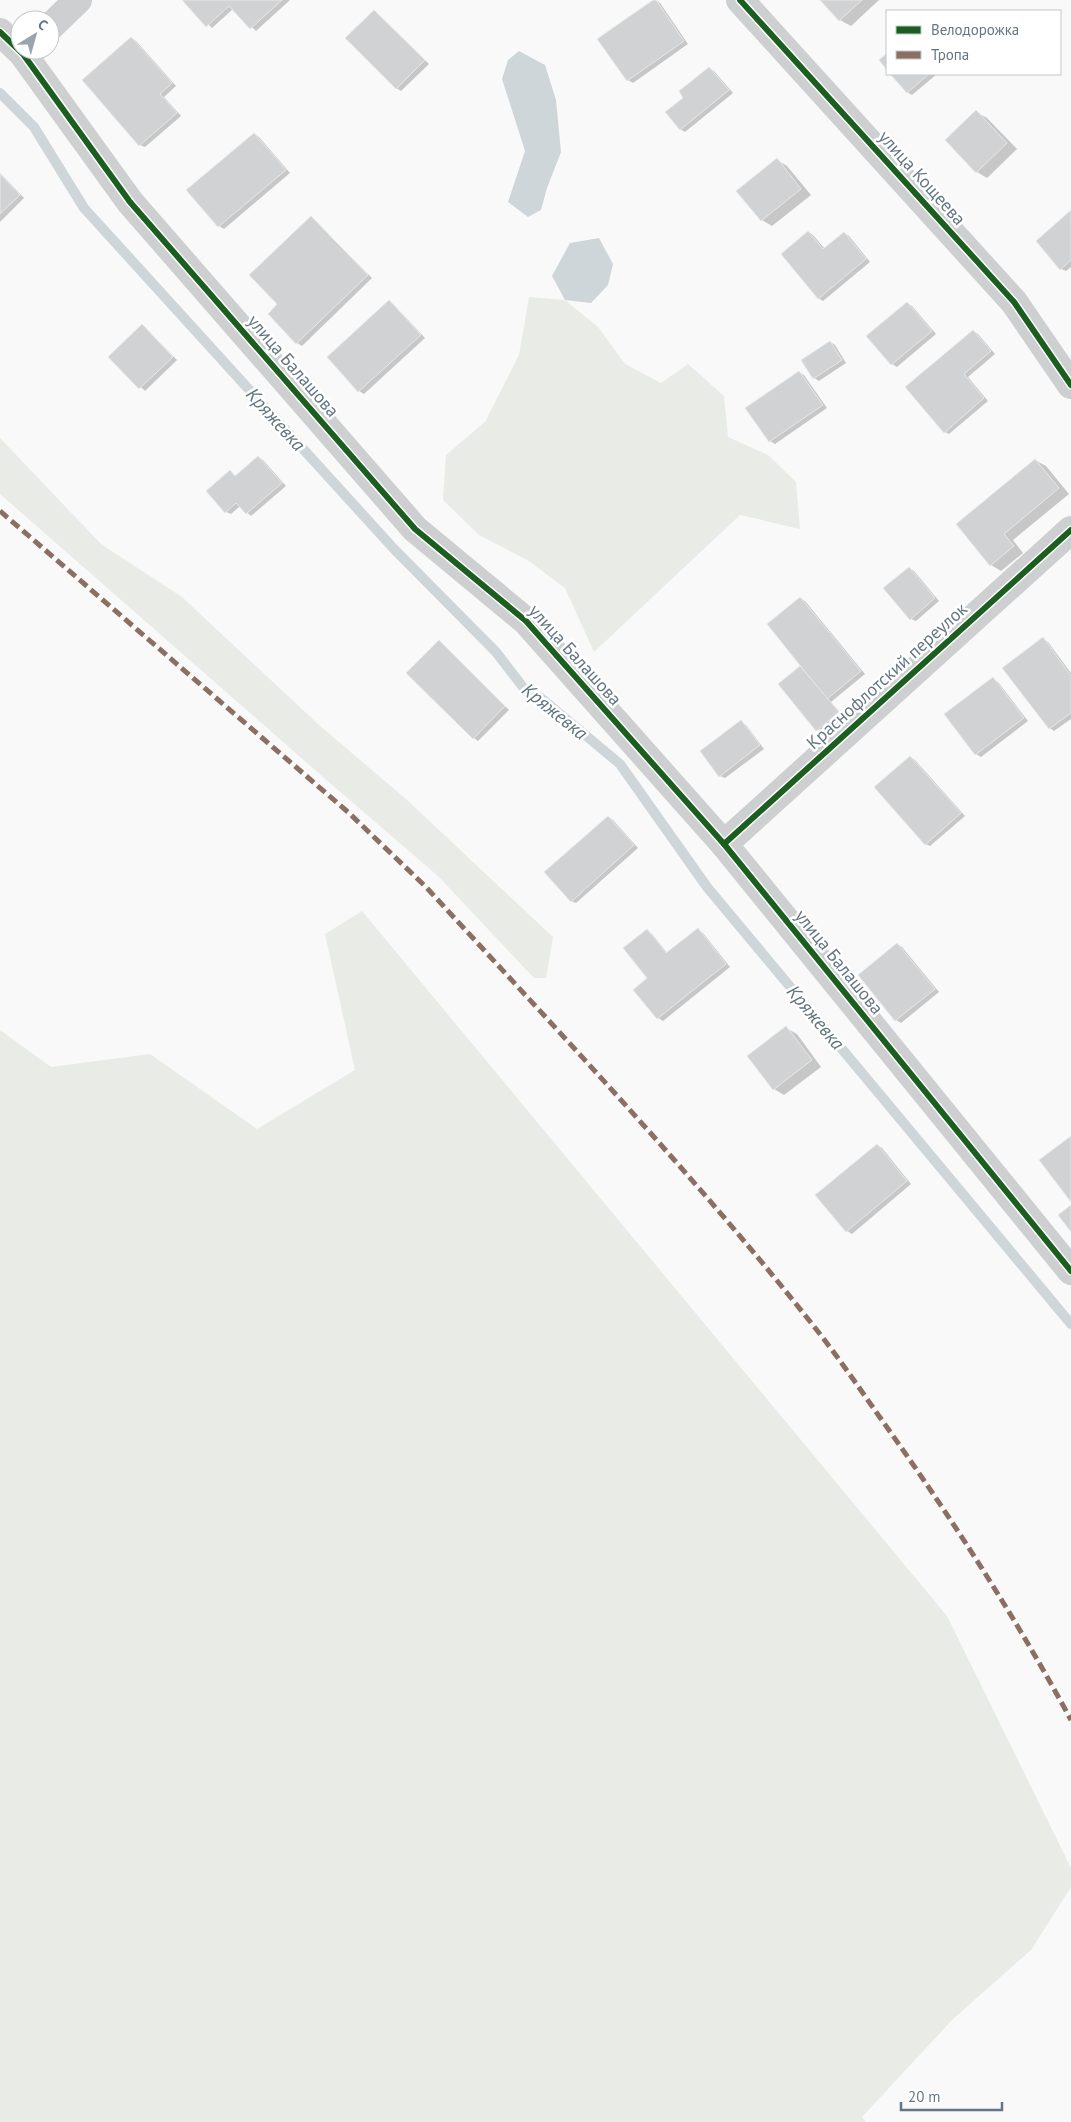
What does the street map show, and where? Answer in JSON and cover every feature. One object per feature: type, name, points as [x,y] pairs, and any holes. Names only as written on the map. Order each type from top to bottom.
[{"type":"street","points":[[60,17],[78,0]]},
{"type":"street","name":"улица Кощеева","points":[[740,0],[1014,302],[1071,386]]},
{"type":"street","name":"улица Балашова","points":[[0,32],[10,40]]},
{"type":"street","name":"улица Балашова","points":[[31,60],[130,202],[415,529],[526,621],[724,844],[1071,1271]]},
{"type":"street","name":"Краснофлотский переулок","points":[[724,844],[1071,530]]},
{"type":"shaded area","points":[[519,51],[545,65],[556,100],[561,152],[541,210],[528,217],[508,202],[525,151],[502,79],[508,60]]},
{"type":"shaded area","points":[[599,238],[613,264],[608,285],[591,303],[565,300],[552,276],[570,243]]},
{"type":"shaded area","points":[[529,297],[565,300],[598,327],[625,364],[661,383],[688,364],[724,396],[728,437],[768,455],[796,482],[800,529],[740,515],[594,652],[565,588],[529,561],[479,535],[443,500],[446,455],[485,422],[519,355]]},
{"type":"shaded area","points":[[0,438],[101,544],[182,597],[319,725],[407,800],[553,937],[546,978],[534,978],[438,876],[0,494]]},
{"type":"shaded area","points":[[362,911],[947,1616],[1071,1868],[1071,1887],[1031,1950],[953,2019],[862,2117],[866,2122],[0,2122],[0,1030],[51,1067],[150,1054],[257,1129],[355,1070],[325,934]]},
{"type":"building","points":[[182,0],[282,0],[250,29],[229,6],[206,27]]},
{"type":"building","points":[[653,0],[656,0],[684,41],[627,81],[597,39]]},
{"type":"building","points":[[820,0],[862,0],[839,21]]},
{"type":"building","points":[[374,10],[425,60],[396,89],[345,38]]},
{"type":"building","points":[[131,37],[172,83],[160,94],[177,113],[139,146],[82,80]]},
{"type":"building","points":[[886,54],[886,69],[879,60]]},
{"type":"building","points":[[709,67],[729,90],[680,130],[665,112],[683,98],[679,91]]},
{"type":"building","points":[[891,75],[928,75],[907,93]]},
{"type":"building","points":[[976,110],[1007,143],[976,173],[945,140]]},
{"type":"building","points":[[254,133],[286,170],[218,227],[186,190]]},
{"type":"building","points":[[777,158],[801,189],[761,221],[736,191]]},
{"type":"building","points":[[0,174],[20,195],[0,214]]},
{"type":"building","points":[[1071,210],[1071,260],[1060,270],[1036,241]]},
{"type":"building","points":[[311,216],[368,275],[296,344],[268,314],[277,304],[249,275]]},
{"type":"building","points":[[808,231],[823,249],[844,232],[866,259],[818,299],[781,254]]},
{"type":"building","points":[[389,300],[421,335],[358,392],[327,357]]},
{"type":"building","points":[[907,302],[932,331],[891,365],[866,336]]},
{"type":"building","points":[[142,324],[173,357],[139,389],[108,357]]},
{"type":"building","points":[[973,330],[991,351],[964,374],[984,398],[944,433],[905,387]]},
{"type":"building","points":[[830,341],[842,360],[813,379],[801,360]]},
{"type":"building","points":[[799,371],[823,405],[769,442],[745,408]]},
{"type":"building","points":[[258,456],[282,483],[246,514],[236,503],[225,513],[206,491],[230,470],[235,476]]},
{"type":"building","points":[[1035,459],[1059,488],[1004,534],[1014,546],[990,566],[956,524]]},
{"type":"building","points":[[909,567],[935,598],[910,620],[883,588]]},
{"type":"building","points":[[800,597],[861,671],[827,699],[767,624]]},
{"type":"building","points":[[1043,637],[1071,676],[1071,713],[1049,729],[1002,668]]},
{"type":"building","points":[[439,640],[505,706],[473,739],[406,673]]},
{"type":"building","points":[[800,666],[839,712],[816,731],[778,684]]},
{"type":"building","points":[[993,677],[1024,718],[975,755],[944,714]]},
{"type":"building","points":[[741,720],[760,745],[719,777],[700,751]]},
{"type":"building","points":[[910,756],[961,813],[925,845],[874,787]]},
{"type":"building","points":[[608,816],[634,845],[571,902],[544,872]]},
{"type":"building","points":[[698,928],[726,964],[657,1019],[633,990],[647,978],[623,948],[647,929],[666,953]]},
{"type":"building","points":[[897,943],[935,989],[895,1021],[858,975]]},
{"type":"building","points":[[786,1026],[812,1060],[773,1090],[747,1056]]},
{"type":"building","points":[[1071,1136],[1071,1202],[1039,1160]]},
{"type":"building","points":[[877,1144],[907,1181],[846,1232],[815,1195]]},
{"type":"building","points":[[1071,1205],[1071,1232],[1058,1215]]},
{"type":"waterway","name":"Кряжевка","points":[[0,93],[34,127],[84,208],[394,549],[496,652],[526,691],[541,698],[620,764],[707,887],[1071,1324]]},
{"type":"marked path","points":[[0,511],[349,813],[426,887],[674,1160],[770,1272],[854,1380],[939,1503],[985,1574],[1071,1720]]},
{"type":"cycle path","points":[[740,0],[1014,302],[1071,385]]},
{"type":"cycle path","points":[[0,32],[23,54],[130,202],[415,529],[526,621],[724,844],[1071,1271]]},
{"type":"cycle path","points":[[724,844],[1071,530]]}]
